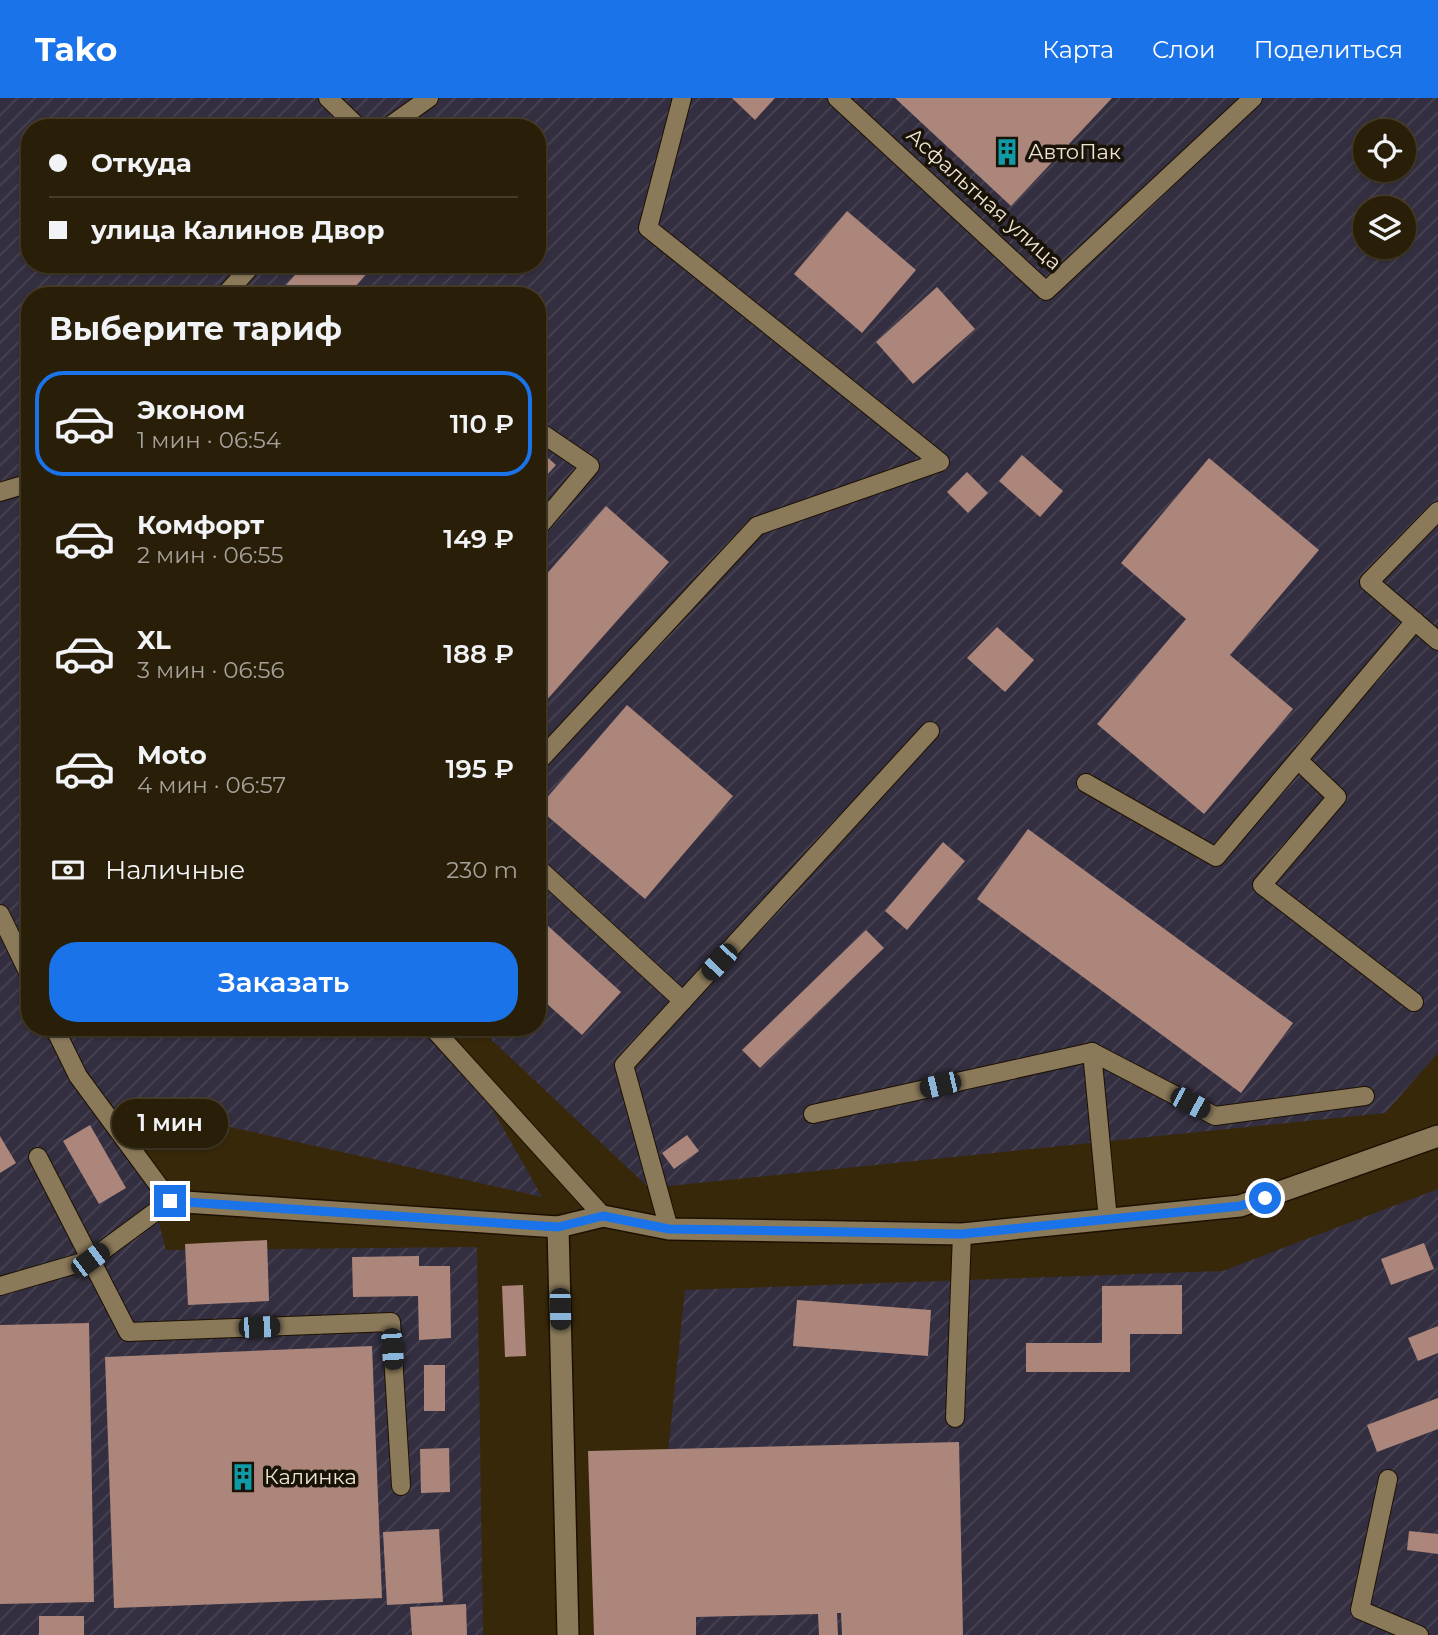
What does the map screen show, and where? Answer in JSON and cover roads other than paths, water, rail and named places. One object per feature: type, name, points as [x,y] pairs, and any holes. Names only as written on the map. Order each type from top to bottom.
[{"type":"street","points":[[170,1201],[558,1227],[603,1216],[669,1229],[962,1234],[1240,1206],[1438,1136]]},
{"type":"street","points":[[558,1227],[568,1635]]},
{"type":"lane","points":[[328,98],[350,119]]},
{"type":"lane","points":[[400,119],[429,98]]},
{"type":"lane","points":[[546,753],[757,526],[940,462],[648,228],[682,98]]},
{"type":"lane","name":"Асфальтная улица","points":[[837,98],[1046,291],[1253,98]]},
{"type":"lane","points":[[232,287],[245,273]]},
{"type":"lane","points":[[546,436],[590,466],[546,518]]},
{"type":"lane","points":[[0,492],[21,486]]},
{"type":"lane","points":[[1438,511],[1369,582],[1438,641]]},
{"type":"lane","points":[[1086,783],[1216,857],[1415,621]]},
{"type":"lane","points":[[669,1229],[624,1065],[930,732]]},
{"type":"lane","points":[[1298,760],[1337,797],[1262,885],[1414,1002]]},
{"type":"lane","points":[[546,875],[683,1001]]},
{"type":"lane","points":[[0,914],[21,957]]},
{"type":"lane","points":[[0,1286],[90,1260],[170,1201],[78,1076],[58,1036]]},
{"type":"lane","points":[[440,1036],[603,1216]]},
{"type":"lane","points":[[1092,1052],[1108,1220]]},
{"type":"lane","points":[[813,1114],[1092,1052],[1215,1116],[1365,1096]]},
{"type":"lane","points":[[38,1157],[128,1332],[391,1322],[401,1486]]},
{"type":"lane","points":[[955,1418],[962,1234]]},
{"type":"lane","points":[[1388,1479],[1360,1610],[1419,1635]]},
{"type":"place","name":"АвтоПак","points":[[1007,152]]},
{"type":"place","name":"Калинка","points":[[243,1477]]}]
